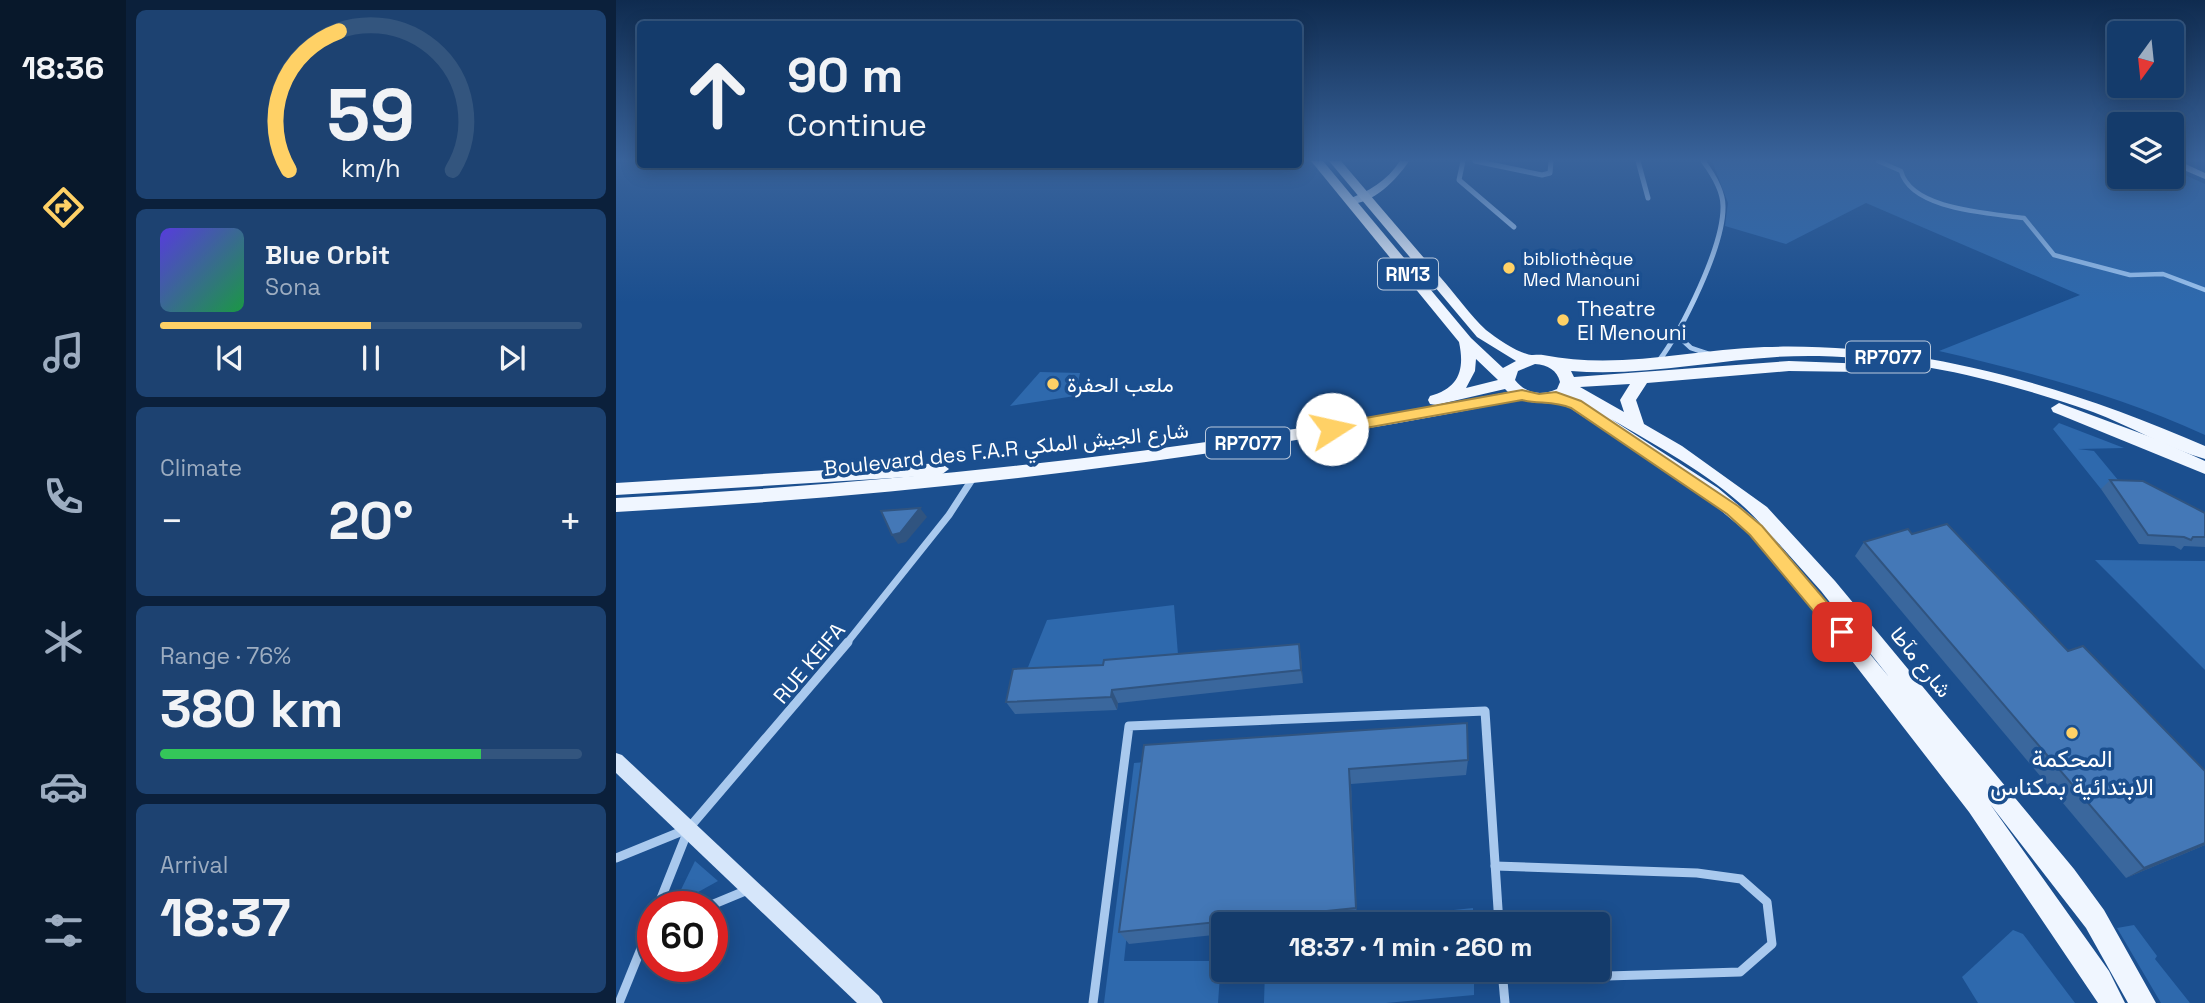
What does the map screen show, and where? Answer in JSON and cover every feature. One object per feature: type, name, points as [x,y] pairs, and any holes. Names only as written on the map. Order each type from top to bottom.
[{"type":"main road","name":"RN13","points":[[1354,208],[1466,341],[1522,395]]},
{"type":"main road","name":"RN13","points":[[1374,208],[1482,334],[1526,360],[1542,360],[1557,365]]},
{"type":"main road","points":[[1451,397],[1465,380],[1470,367],[1466,341]]},
{"type":"main road","name":"RP7077","points":[[1557,365],[1602,370],[1719,356],[1812,351],[1926,363],[2052,393],[2138,424],[2205,453]]},
{"type":"main road","points":[[1508,381],[1511,368],[1526,360]]},
{"type":"main road","name":"RP7077","points":[[1564,388],[1802,363],[1891,369],[1979,385],[2049,405],[2118,430],[2205,468]]},
{"type":"main road","points":[[1557,365],[1564,388],[1576,404],[1712,493],[1756,530],[1825,611],[1977,804],[2100,980],[2112,1003]]},
{"type":"main road","points":[[1637,427],[1628,400],[1642,378]]},
{"type":"main road","name":"Boulevard des F.A.R شارع الجيش الملكي","points":[[616,489],[967,468],[1087,456],[1328,421],[1451,397],[1508,381]]},
{"type":"main road","points":[[1522,395],[1539,399],[1564,388]]},
{"type":"main road","name":"شارع مآطا","points":[[1564,388],[1637,427],[1745,498],[1828,586],[2065,878],[2095,919],[2143,1003]]},
{"type":"main road","name":"Boulevard des F.A.R شارع الجيش الملكي","points":[[616,505],[973,478],[1194,453],[1522,395]]},
{"type":"street","points":[[1492,208],[1514,227]]},
{"type":"street","points":[[1656,365],[1678,336],[1717,237],[1723,208]]},
{"type":"street","points":[[1678,336],[1691,348],[1719,356]]},
{"type":"street","name":"RUE KEIFA","points":[[689,828],[790,713],[949,515],[973,478]]},
{"type":"street","points":[[1093,1003],[1129,726],[1485,711],[1498,912]]},
{"type":"street","points":[[616,761],[873,1003]]},
{"type":"street","points":[[616,858],[689,828]]},
{"type":"street","points":[[664,891],[689,828]]},
{"type":"street","points":[[1495,866],[1697,873],[1741,879],[1767,902],[1772,944],[1740,972],[1610,973]]},
{"type":"street","points":[[728,898],[752,888]]},
{"type":"street","points":[[619,1003],[637,962]]},
{"type":"street","points":[[1503,982],[1504,1003]]},
{"type":"shaded area","points":[[1727,208],[1857,208],[1786,244],[1725,226]]},
{"type":"shaded area","points":[[1877,208],[2205,208],[2205,435],[2141,408],[2074,386],[1939,351],[2080,295]]},
{"type":"shaded area","name":"ملعب الحفرة","points":[[1040,372],[1080,373],[1075,396],[1010,406]]},
{"type":"shaded area","points":[[2059,423],[2124,448],[2078,449],[2094,451],[2118,480],[2101,489],[2053,429]]},
{"type":"shaded area","points":[[2095,560],[2205,561],[2205,670]]},
{"type":"shaded area","points":[[1174,605],[1179,667],[1022,682],[1047,620]]},
{"type":"shaded area","points":[[1145,762],[1124,961],[1211,961],[1211,982],[1220,982],[1218,1003],[1104,1003],[1134,763]]},
{"type":"shaded area","points":[[695,861],[718,881],[700,891],[680,891]]},
{"type":"shaded area","points":[[1473,908],[1473,912],[1434,912]]},
{"type":"shaded area","points":[[2134,925],[2157,956],[2155,959],[2190,1003],[2161,1003],[2117,928]]},
{"type":"shaded area","points":[[2013,930],[2023,934],[2075,1003],[1978,1003],[1962,977]]},
{"type":"shaded area","points":[[1265,982],[1474,982],[1474,995],[1386,1003],[1264,1003]]},
{"type":"building","points":[[2110,480],[2143,481],[2205,513],[2205,537],[2193,537],[2191,540],[2184,537],[2148,535]]},
{"type":"building","points":[[920,508],[900,533],[892,535],[881,511]]},
{"type":"building","name":"المحكمة الابتدائية بمكناس","points":[[1947,524],[2068,651],[2083,646],[2205,771],[2205,843],[2144,868],[1864,542],[1908,529],[1912,534]]},
{"type":"building","points":[[1299,644],[1301,670],[1112,690],[1111,697],[1006,702],[1013,669],[1103,665],[1104,660]]},
{"type":"building","points":[[1467,723],[1468,760],[1349,769],[1356,908],[1316,912],[1211,912],[1211,923],[1119,932],[1144,745]]},
{"type":"waterway","points":[[1958,208],[2024,218],[2054,255],[2130,275],[2163,274],[2205,290]]},
{"type":"place","name":"bibliothèque Med Manouni","points":[[1509,268]]},
{"type":"place","name":"Theatre El Menouni","points":[[1563,320]]},
{"type":"place","name":"ملعب الحفرة","points":[[1053,384]]},
{"type":"place","name":"المحكمة الابتدائية بمكناس","points":[[2072,733]]},
{"type":"route","points":[[1332,429],[1522,395],[1539,399],[1556,396],[1594,415],[1712,493],[1733,510],[1756,530],[1842,632]]}]
